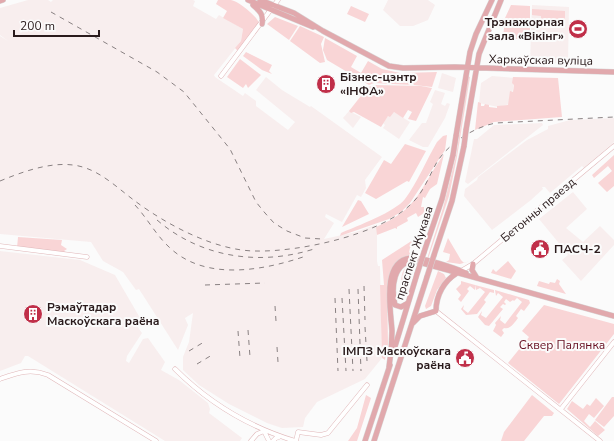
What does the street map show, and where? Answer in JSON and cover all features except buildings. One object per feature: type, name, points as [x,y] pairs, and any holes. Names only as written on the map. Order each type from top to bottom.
[{"type":"main road","points":[[247,0],[273,8]]},
{"type":"main road","points":[[247,0],[262,13],[262,24]]},
{"type":"main road","points":[[260,0],[273,8]]},
{"type":"main road","name":"праспект Жукава","points":[[365,441],[442,198],[452,157],[467,68],[476,34],[492,0]]},
{"type":"main road","name":"праспект Жукава","points":[[374,441],[452,201],[464,146],[476,68],[483,40],[501,0]]},
{"type":"main road","name":"Харкаўская вуліца","points":[[273,8],[294,13],[323,31],[389,66],[403,68],[476,68],[614,72]]},
{"type":"main road","points":[[452,157],[461,161]]},
{"type":"main road","points":[[389,367],[392,342],[390,286],[395,268],[405,259],[411,258],[455,272]]},
{"type":"main road","points":[[408,304],[399,307],[394,303],[394,281],[402,265],[415,261],[614,316]]},
{"type":"main road","points":[[473,264],[472,270],[477,278]]},
{"type":"main road","points":[[412,325],[418,317],[436,311],[441,290],[455,272]]},
{"type":"main road","points":[[419,302],[422,310],[429,313]]},
{"type":"street","points":[[221,76],[262,24],[278,0]]},
{"type":"street","name":"Бетонны праезд","points":[[455,272],[473,264],[614,146]]},
{"type":"street","points":[[0,246],[87,257]]},
{"type":"street","points":[[436,311],[575,423],[579,424]]},
{"type":"street","points":[[562,409],[614,342]]},
{"type":"street","points":[[175,369],[215,404],[264,431],[295,441],[298,432],[321,435],[328,433],[367,385]]},
{"type":"street","points":[[0,379],[23,371],[41,372],[156,441]]},
{"type":"street","points":[[533,388],[562,409],[600,441]]},
{"type":"street","points":[[251,441],[257,434],[264,431]]},
{"type":"street","points":[[264,431],[269,441]]},
{"type":"street","points":[[273,441],[276,438],[282,437]]},
{"type":"shaded area","points":[[28,0],[48,0],[51,2],[53,0],[193,0],[195,1],[193,6],[216,19],[219,15],[243,29],[241,41],[214,75],[215,77],[243,96],[245,93],[256,101],[256,106],[288,130],[295,122],[256,90],[266,77],[282,90],[310,107],[311,106],[382,157],[365,180],[366,188],[361,197],[357,195],[342,222],[326,214],[325,217],[334,223],[324,239],[356,232],[375,225],[377,229],[377,261],[378,266],[380,266],[382,358],[365,379],[317,402],[305,418],[303,427],[282,428],[267,423],[229,404],[199,385],[183,370],[183,357],[189,342],[193,313],[185,318],[188,325],[178,350],[139,289],[136,290],[123,272],[103,261],[91,242],[0,234],[0,36],[8,41],[0,35],[0,8]]},
{"type":"shaded area","points":[[388,0],[428,0],[435,5],[428,20],[413,26],[400,26],[383,10]]},
{"type":"shaded area","points":[[532,5],[569,7],[568,63],[530,63]]},
{"type":"shaded area","points":[[442,73],[456,78],[453,92],[438,88]]},
{"type":"shaded area","points":[[492,76],[515,78],[510,104],[498,107],[479,103],[481,83]]},
{"type":"shaded area","points":[[435,90],[445,93],[441,104],[445,106],[447,103],[450,104],[445,118],[428,147],[423,147],[409,140],[422,123],[426,123],[433,104],[430,102]]},
{"type":"shaded area","points":[[349,111],[361,117],[353,128],[343,118]]},
{"type":"shaded area","points":[[394,112],[410,122],[399,139],[383,128],[385,125],[383,123],[388,116]]},
{"type":"shaded area","points":[[614,118],[614,142],[584,168],[582,166],[550,193],[545,187],[542,187],[543,189],[531,200],[492,230],[464,196],[465,189],[477,180],[478,177],[527,140],[548,129],[548,126],[570,120]]},
{"type":"shaded area","points":[[542,123],[543,125],[468,184],[465,182],[474,139],[477,139],[494,125]]},
{"type":"shaded area","points":[[573,192],[587,209],[566,228],[583,242],[600,226],[614,240],[614,245],[581,281],[562,260],[568,255],[567,253],[539,219]]},
{"type":"shaded area","points":[[0,251],[80,260],[115,275],[143,323],[137,326],[142,333],[127,356],[126,361],[129,363],[143,339],[148,338],[165,362],[161,370],[179,380],[208,403],[210,409],[209,413],[242,438],[240,441],[165,441],[28,356],[25,356],[21,363],[0,371]]},
{"type":"green space","points":[[218,0],[231,0],[238,3],[258,20],[259,23],[238,51],[235,48],[241,41],[243,29],[223,18],[227,11],[216,4]]},
{"type":"green space","points":[[511,5],[530,6],[530,40],[503,38],[505,18]]},
{"type":"green space","points":[[351,6],[369,14],[365,22],[347,14]]},
{"type":"green space","points":[[532,9],[565,11],[565,26],[541,25],[541,16],[532,15]]},
{"type":"green space","points":[[275,17],[298,26],[289,40],[267,24]]},
{"type":"green space","points":[[300,26],[324,37],[321,44],[325,62],[320,63],[290,41]]},
{"type":"green space","points":[[325,38],[357,56],[351,67],[361,73],[368,61],[382,69],[400,73],[412,85],[374,83],[369,85],[327,60],[323,50]]},
{"type":"green space","points":[[246,52],[272,65],[269,71],[272,74],[262,70],[243,56]]},
{"type":"green space","points":[[240,59],[261,75],[248,88],[246,84],[243,88],[227,77]]},
{"type":"green space","points":[[437,72],[432,87],[414,85],[403,73]]},
{"type":"green space","points":[[468,76],[470,77],[449,196],[427,259],[443,208],[456,156]]},
{"type":"green space","points":[[513,77],[558,78],[562,117],[494,122],[475,130],[478,102],[481,103],[481,106],[484,106],[485,104],[489,105],[489,107],[497,108],[497,106],[508,105],[510,91],[513,92]]},
{"type":"green space","points":[[376,85],[421,86],[432,88],[416,121],[408,119],[412,112],[408,110],[403,118],[394,112],[390,117],[388,116],[381,127],[354,112],[351,113],[349,111],[368,87]]},
{"type":"green space","points":[[447,135],[445,150],[410,203],[401,212],[389,219],[340,236],[341,233],[375,218],[400,204],[414,186],[437,142],[443,136]]},
{"type":"green space","points":[[405,144],[426,151],[409,182],[407,181],[376,199],[365,193],[384,160],[391,164]]},
{"type":"green space","points":[[444,154],[437,184],[430,189],[425,198],[423,197],[421,207],[424,207],[424,213],[418,217],[416,213],[407,218],[408,221],[397,227],[397,229],[395,228],[377,235],[376,227],[401,213],[417,197]]},
{"type":"green space","points":[[614,155],[614,186],[607,192],[598,183],[612,171],[608,166],[594,178],[592,175]]},
{"type":"green space","points":[[358,200],[361,201],[369,214],[342,227]]},
{"type":"green space","points":[[18,237],[62,240],[61,245],[67,249],[64,251],[71,255],[17,248]]},
{"type":"green space","points":[[448,238],[464,263],[460,264],[446,262],[449,260],[450,254],[443,252]]},
{"type":"green space","points":[[413,240],[417,244],[410,248],[409,252],[412,256],[397,263],[389,277],[387,288],[388,344],[385,360],[382,358],[380,285],[384,285],[382,260]]},
{"type":"green space","points":[[508,261],[516,271],[511,279],[491,273],[493,269],[496,272]]},
{"type":"green space","points":[[412,263],[411,276],[401,302],[402,274],[404,269]]},
{"type":"green space","points":[[438,271],[444,274],[446,278],[437,290],[431,306],[426,309],[425,306]]},
{"type":"green space","points":[[557,279],[560,281],[559,284],[566,294],[537,286],[539,281],[549,284],[550,282],[555,283]]},
{"type":"green space","points":[[461,281],[475,285],[475,290],[470,286],[467,289],[469,291],[461,302],[458,299],[461,295],[456,289],[461,284]]},
{"type":"green space","points":[[475,285],[494,290],[494,293],[490,292],[484,300],[486,302],[477,314],[466,315],[461,309],[464,305],[463,309],[468,313],[485,292],[480,288],[476,290]]},
{"type":"green space","points":[[495,290],[529,300],[530,303],[524,311],[521,309],[516,316],[518,318],[512,325],[502,330],[504,333],[501,337],[493,331],[496,325],[495,323],[501,316],[500,320],[505,324],[522,302],[517,298],[510,302],[506,299],[504,302],[506,304],[503,304],[500,307],[503,309],[489,326],[485,325],[478,317],[482,311],[481,315],[486,318],[503,297],[498,293],[496,296]]},
{"type":"green space","name":"Сквер Палянка","points":[[544,305],[614,324],[614,334],[559,404],[508,363],[529,337],[522,331]]},
{"type":"green space","points":[[366,395],[371,398],[357,441],[348,441],[357,428]]},
{"type":"green space","points":[[532,395],[554,413],[552,416],[544,416],[524,441],[501,441],[504,432]]},
{"type":"green space","points":[[612,397],[614,397],[614,416],[604,427],[595,420]]},
{"type":"green space","points":[[596,398],[604,406],[594,418],[589,414],[584,421],[590,427],[595,421],[605,430],[598,436],[567,409],[572,401],[583,409],[587,404],[590,406]]},
{"type":"railway","points":[[51,12],[157,72],[184,92],[230,149],[256,202],[274,223],[287,231],[305,238],[322,239]]},
{"type":"railway","points":[[0,181],[26,171],[45,166],[64,164],[82,167],[99,174],[148,210],[192,235],[225,247],[241,250],[274,251],[338,240],[379,225],[396,216],[419,196],[437,162],[448,148],[455,142],[479,128],[496,123],[614,117]]},
{"type":"railway","points":[[135,205],[169,247],[183,258],[199,265],[216,269],[251,269],[287,262],[303,257]]},
{"type":"railway","points":[[157,220],[174,233],[192,243],[232,255],[273,257],[314,249]]},
{"type":"railway","points":[[205,285],[265,283]]},
{"type":"railway","points":[[364,286],[365,320]]},
{"type":"railway","points":[[349,289],[353,371]]},
{"type":"railway","points":[[358,289],[361,371]]},
{"type":"railway","points":[[335,298],[338,371]]},
{"type":"railway","points":[[342,298],[346,371]]},
{"type":"railway","points":[[275,306],[276,321]]},
{"type":"railway","points":[[365,327],[367,361]]},
{"type":"railway","points":[[248,330],[250,357]]},
{"type":"railway","points":[[238,331],[240,358]]},
{"type":"railway","points":[[189,351],[204,342]]},
{"type":"railway","points":[[277,347],[278,362]]},
{"type":"railway","points":[[197,364],[212,355]]},
{"type":"place","name":"Трэнажорная зала «Вікінг»","points":[[578,29]]},
{"type":"place","name":"Бізнес-цэнтр «ІНФА»","points":[[326,84]]},
{"type":"place","name":"ПАСЧ-2","points":[[540,249]]},
{"type":"place","name":"Рэмаўтадар Маскоўскага раёна","points":[[33,314]]},
{"type":"place","name":"ІМПЗ Маскоўскага раёна","points":[[465,358]]}]
